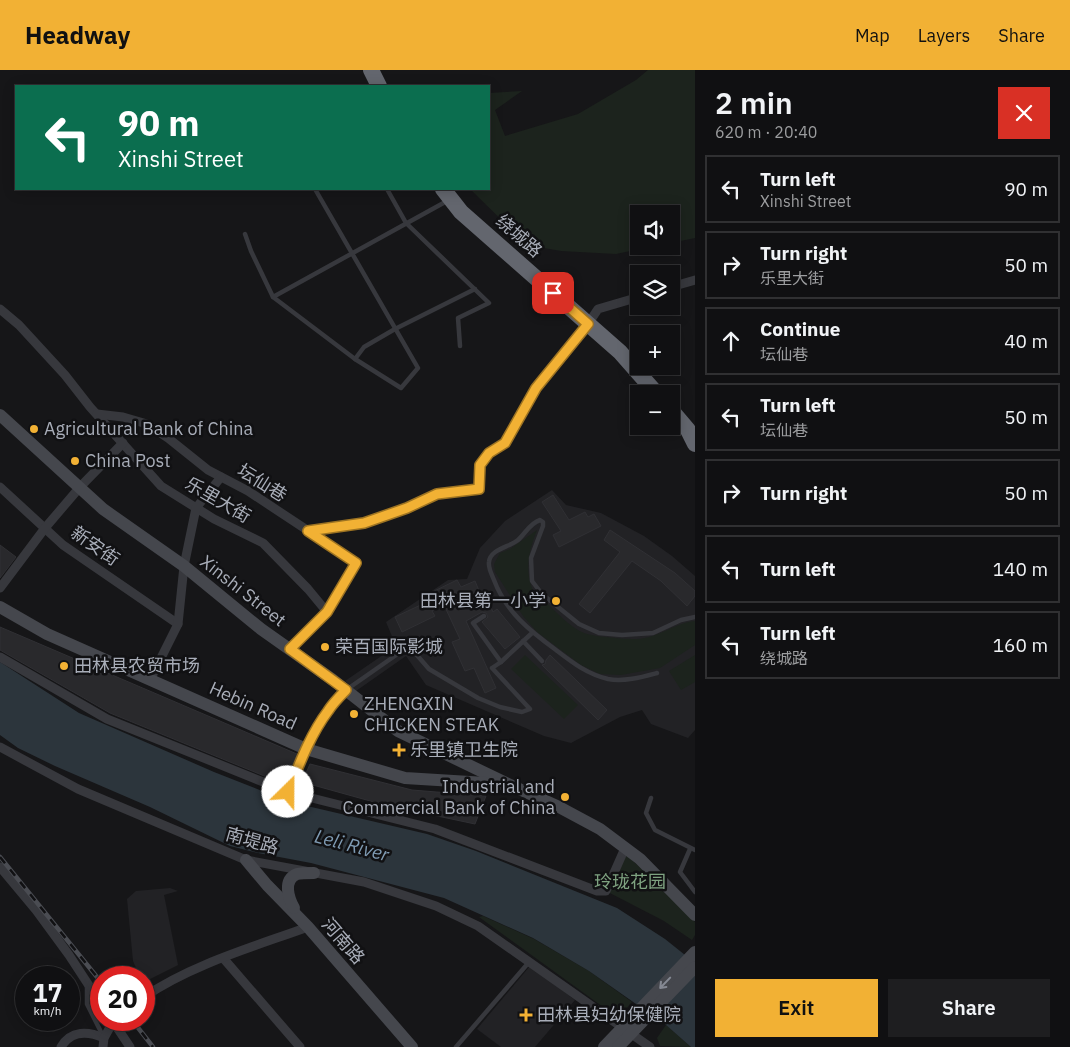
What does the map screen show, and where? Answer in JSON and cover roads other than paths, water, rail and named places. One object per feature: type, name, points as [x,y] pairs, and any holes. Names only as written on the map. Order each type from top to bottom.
[{"type":"highway","points":[[371,70],[378,85]]},
{"type":"highway","name":"绕城路","points":[[447,194],[461,212],[620,352],[649,385]]},
{"type":"highway","points":[[680,421],[688,430],[695,444]]},
{"type":"street","points":[[680,284],[695,280]]},
{"type":"street","points":[[588,324],[598,309],[630,300]]},
{"type":"street","name":"乐里大街","points":[[0,309],[52,360],[96,414],[161,486],[214,519],[263,543],[308,589],[327,612]]},
{"type":"street","name":"坛仙巷","points":[[96,414],[123,417],[147,424],[208,470],[248,492],[356,563],[327,612]]},
{"type":"street","name":"Xinshi Street","points":[[0,415],[103,508],[184,566],[261,629],[346,690],[398,731],[559,807],[600,829],[640,859],[695,915]]},
{"type":"street","points":[[0,588],[45,528],[80,487],[123,443]]},
{"type":"street","points":[[150,680],[178,624],[184,566],[196,508],[221,477]]},
{"type":"street","name":"新安街","points":[[0,487],[64,545],[178,624]]},
{"type":"street","name":"Hebin Road","points":[[0,607],[47,634],[306,749],[405,778],[508,784]]},
{"type":"street","points":[[290,649],[327,612]]},
{"type":"street","points":[[0,657],[107,719],[288,792],[435,829],[597,891],[606,891],[625,848]]},
{"type":"street","name":"南堤路","points":[[0,747],[78,789],[246,860],[364,882],[436,906],[478,926],[650,1047]]},
{"type":"street","points":[[472,782],[484,777],[478,769]]},
{"type":"street","name":"河南路","points":[[246,860],[308,926],[412,1047]]},
{"type":"street","points":[[0,867],[36,910],[69,955],[90,988]]},
{"type":"street","points":[[297,915],[289,899],[288,889],[291,879],[297,874],[314,873]]},
{"type":"street","points":[[155,989],[224,958],[308,926]]},
{"type":"street","points":[[640,1018],[695,952]]},
{"type":"street","points":[[224,958],[300,1047]]},
{"type":"street","points":[[604,1047],[627,1031],[695,967]]},
{"type":"street","points":[[119,1031],[130,1047]]},
{"type":"street","points":[[618,1047],[627,1031]]},
{"type":"street","points":[[61,1047],[64,1042],[78,1033],[93,1033],[104,1042]]},
{"type":"lane","points":[[245,234],[273,297],[355,359],[401,388],[418,368],[316,190]]},
{"type":"lane","points":[[389,190],[406,223],[489,302],[458,318],[460,346]]},
{"type":"lane","points":[[273,297],[406,223],[447,194]]},
{"type":"lane","points":[[355,359],[364,348],[395,329],[475,289]]},
{"type":"lane","points":[[308,531],[364,523],[407,508],[437,494],[479,489],[480,465],[489,453],[505,443],[536,388],[588,324]]},
{"type":"lane","points":[[657,673],[631,679],[611,680],[578,668],[532,633],[515,617],[497,587],[489,562],[492,554],[517,542],[533,524],[540,520],[543,522],[543,526],[531,558],[532,581],[542,594],[579,624],[599,632],[622,635],[653,632],[681,620],[695,617]]},
{"type":"lane","points":[[484,616],[473,623],[501,662]]},
{"type":"lane","points":[[288,792],[306,749],[328,710],[346,690],[409,646],[429,669],[478,698],[500,707],[522,712],[530,709],[492,668],[532,633]]},
{"type":"lane","points":[[523,641],[542,661]]},
{"type":"lane","points":[[651,798],[646,813],[655,830],[693,850],[680,872],[695,892]]},
{"type":"lane","points":[[456,1047],[530,961]]},
{"type":"lane","points":[[87,984],[87,1004],[104,1042]]},
{"type":"water","name":"Leli River","points":[[0,662],[79,713],[214,772],[290,802],[427,834],[476,851],[617,908],[665,939],[695,963],[695,1047],[691,1047],[666,1025],[589,971],[533,938],[444,898],[311,863],[230,846],[150,807],[18,748],[0,735]]},
{"type":"railway","points":[[0,857],[90,968]]},
{"type":"railway","points":[[141,1031],[153,1047]]},
{"type":"place","name":"Agricultural Bank of China","points":[[34,429]]},
{"type":"place","name":"China Post","points":[[75,461]]},
{"type":"place","name":"田林县第一小学","points":[[556,601]]},
{"type":"place","name":"荣百国际影城","points":[[325,647]]},
{"type":"place","name":"田林县农贸市场","points":[[64,666]]},
{"type":"place","name":"ZHENGXIN CHICKEN STEAK","points":[[354,714]]},
{"type":"place","name":"乐里镇卫生院","points":[[399,750]]},
{"type":"place","name":"Industrial and Commercial Bank of China","points":[[565,797]]},
{"type":"place","name":"田林县妇幼保健院","points":[[526,1015]]},
{"type":"park label","name":"玲珑花园","points":[[630,882]]}]
